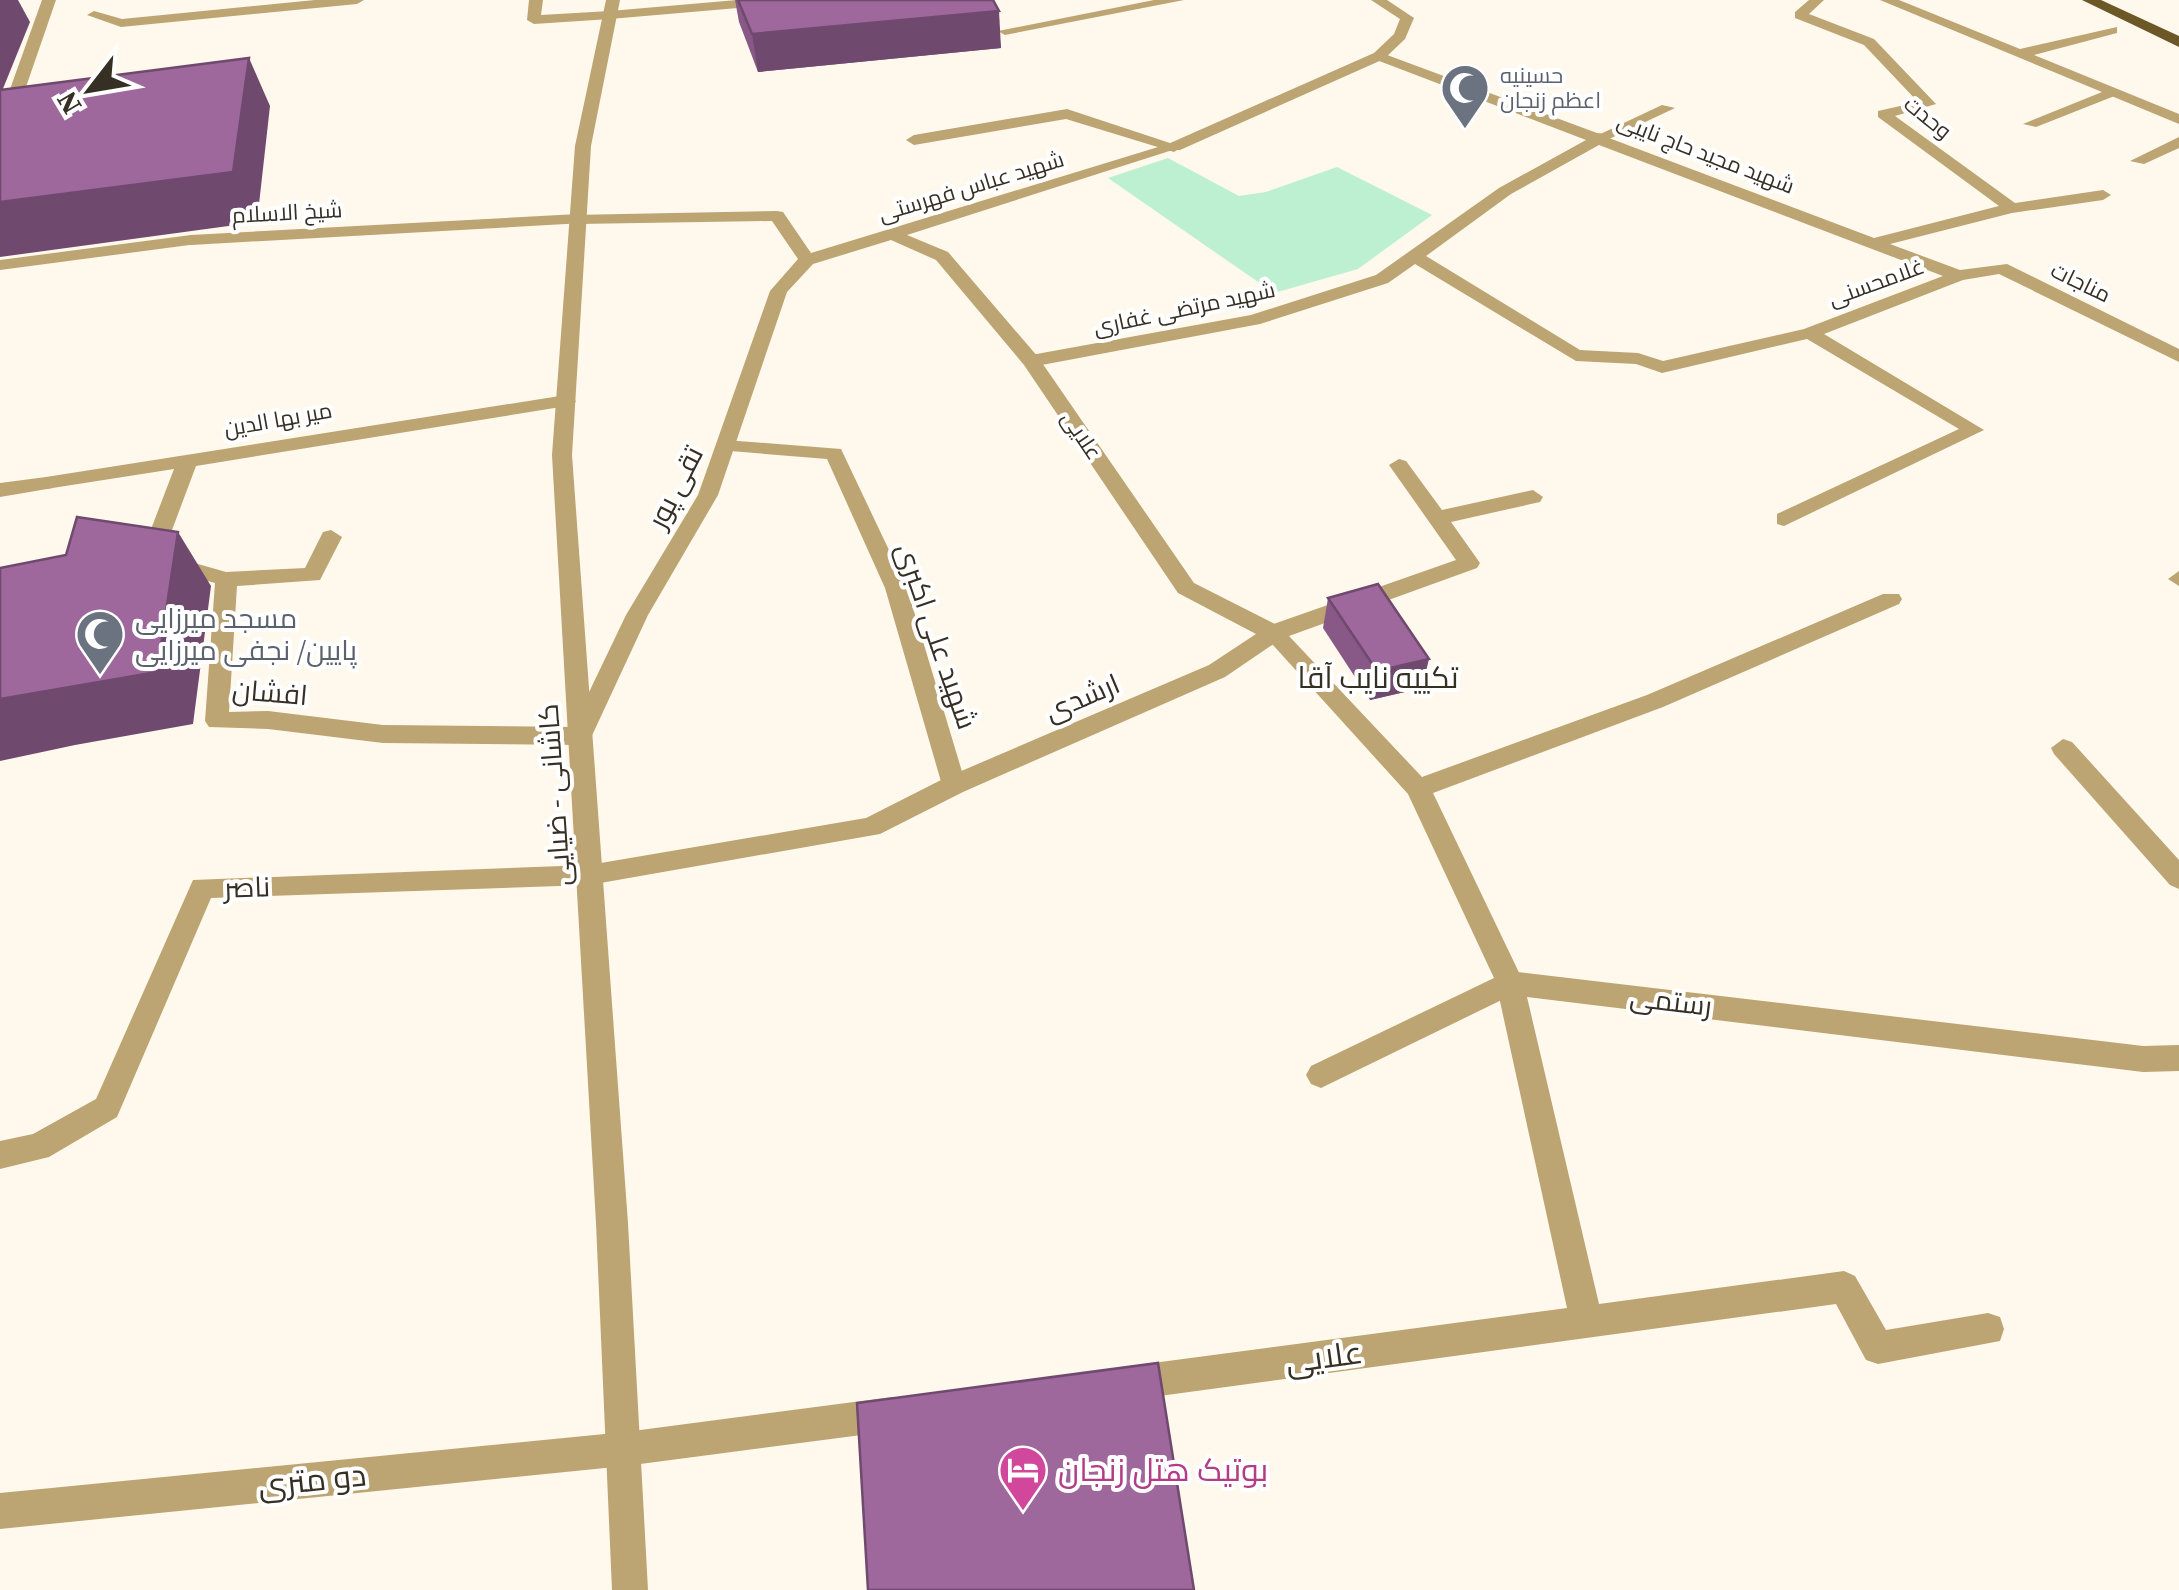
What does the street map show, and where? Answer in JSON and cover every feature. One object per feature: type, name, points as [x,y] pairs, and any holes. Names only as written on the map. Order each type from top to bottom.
[{"type":"highway","points":[[2089,0],[2179,42]]},
{"type":"street","points":[[94,15],[120,23],[356,0]]},
{"type":"street","points":[[536,0],[534,20],[612,7],[784,0]]},
{"type":"street","points":[[1005,32],[1178,0]]},
{"type":"street","points":[[1378,0],[1407,18],[1400,36],[1380,56]]},
{"type":"street","name":"وحدت","points":[[1817,0],[1800,15],[1869,42],[1928,104],[1884,114],[2012,208]]},
{"type":"street","points":[[1887,0],[2179,119]]},
{"type":"street","name":"کاشانی - ضیایی","points":[[612,7],[583,146],[562,455],[630,1590]]},
{"type":"street","points":[[0,139],[42,9]]},
{"type":"street","points":[[2019,54],[2112,30]]},
{"type":"street","name":"شهید مجید حاج نایبی","points":[[1380,56],[1602,137],[1959,276]]},
{"type":"street","name":"شهید عباس فهرستی","points":[[807,260],[1174,147],[1380,56]]},
{"type":"street","points":[[2031,124],[2112,92]]},
{"type":"street","name":"شهید مرتضی غفاری","points":[[1031,361],[1254,320],[1382,278],[1505,191],[1602,137],[1666,108]]},
{"type":"street","points":[[914,140],[1067,114],[1174,147]]},
{"type":"street","points":[[2138,161],[2179,142]]},
{"type":"street","points":[[1878,242],[2012,208],[2104,194]]},
{"type":"street","points":[[578,218],[778,216],[807,260]]},
{"type":"street","name":"شیخ الاسلام","points":[[0,265],[191,240],[578,218]]},
{"type":"street","name":"علایی","points":[[892,234],[942,256],[1031,361],[1186,588],[1273,633],[1418,788],[1510,983]]},
{"type":"street","name":"غلامحسنی","points":[[1416,256],[1576,355],[1638,359],[1662,368],[1810,333],[1959,276]]},
{"type":"street","name":"تقی پور","points":[[580,736],[638,615],[708,495],[779,292],[807,260]]},
{"type":"street","name":"مناجات","points":[[1959,276],[2000,268],[2179,356]]},
{"type":"street","points":[[1784,519],[1974,430],[1810,333]]},
{"type":"street","name":"میر بها الدین","points":[[0,490],[566,401]]},
{"type":"street","name":"شهید علی اکبری","points":[[725,446],[834,453],[896,588],[954,785]]},
{"type":"street","points":[[188,460],[151,558],[226,579],[312,575],[331,536]]},
{"type":"street","name":"ارشدی","points":[[588,875],[871,827],[954,785],[1216,672],[1273,633],[1469,563],[1399,465]]},
{"type":"street","points":[[1438,518],[1533,498]]},
{"type":"street","name":"افشان","points":[[226,579],[217,721],[268,720],[384,734],[580,736]]},
{"type":"street","points":[[1418,788],[1655,701],[1891,599]]},
{"type":"street","points":[[2064,748],[2179,878]]},
{"type":"street","name":"ناصر","points":[[0,1155],[38,1148],[107,1108],[202,888],[588,875]]},
{"type":"street","points":[[1321,1075],[1510,983],[1586,1323]]},
{"type":"street","name":"رستمی","points":[[1510,983],[2143,1059],[2179,1058]]},
{"type":"street","name":"علایی","points":[[1105,1386],[1844,1288],[1878,1348],[1988,1329]]},
{"type":"street","points":[[624,1449],[932,1409]]},
{"type":"street","name":"دو متری","points":[[0,1510],[624,1449]]},
{"type":"green space","points":[[1168,158],[1239,196],[1266,192],[1337,167],[1432,215],[1358,269],[1274,293],[1108,178]]},
{"type":"building","points":[[738,0],[993,0],[999,11],[752,34]]},
{"type":"building","points":[[249,58],[233,172],[0,202],[0,90]]},
{"type":"building","points":[[77,517],[178,532],[157,672],[0,699],[0,568],[66,555]]},
{"type":"building","points":[[1378,584],[1429,659],[1377,671],[1328,598]]},
{"type":"building","name":"بوتیک هتل زنجان","points":[[1158,1363],[1194,1590],[868,1590],[857,1403]]},
{"type":"place","name":"حسینیه اعظم زنجان","points":[[1465,130]]},
{"type":"place","name":"مسجد میرزایی پایین/ نجفی میرزایی","points":[[100,676]]},
{"type":"place","name":"بوتیک هتل زنجان","points":[[1023,1512]]},
{"type":"district","name":"تکییه نایب آقا","points":[[1378,677]]}]
